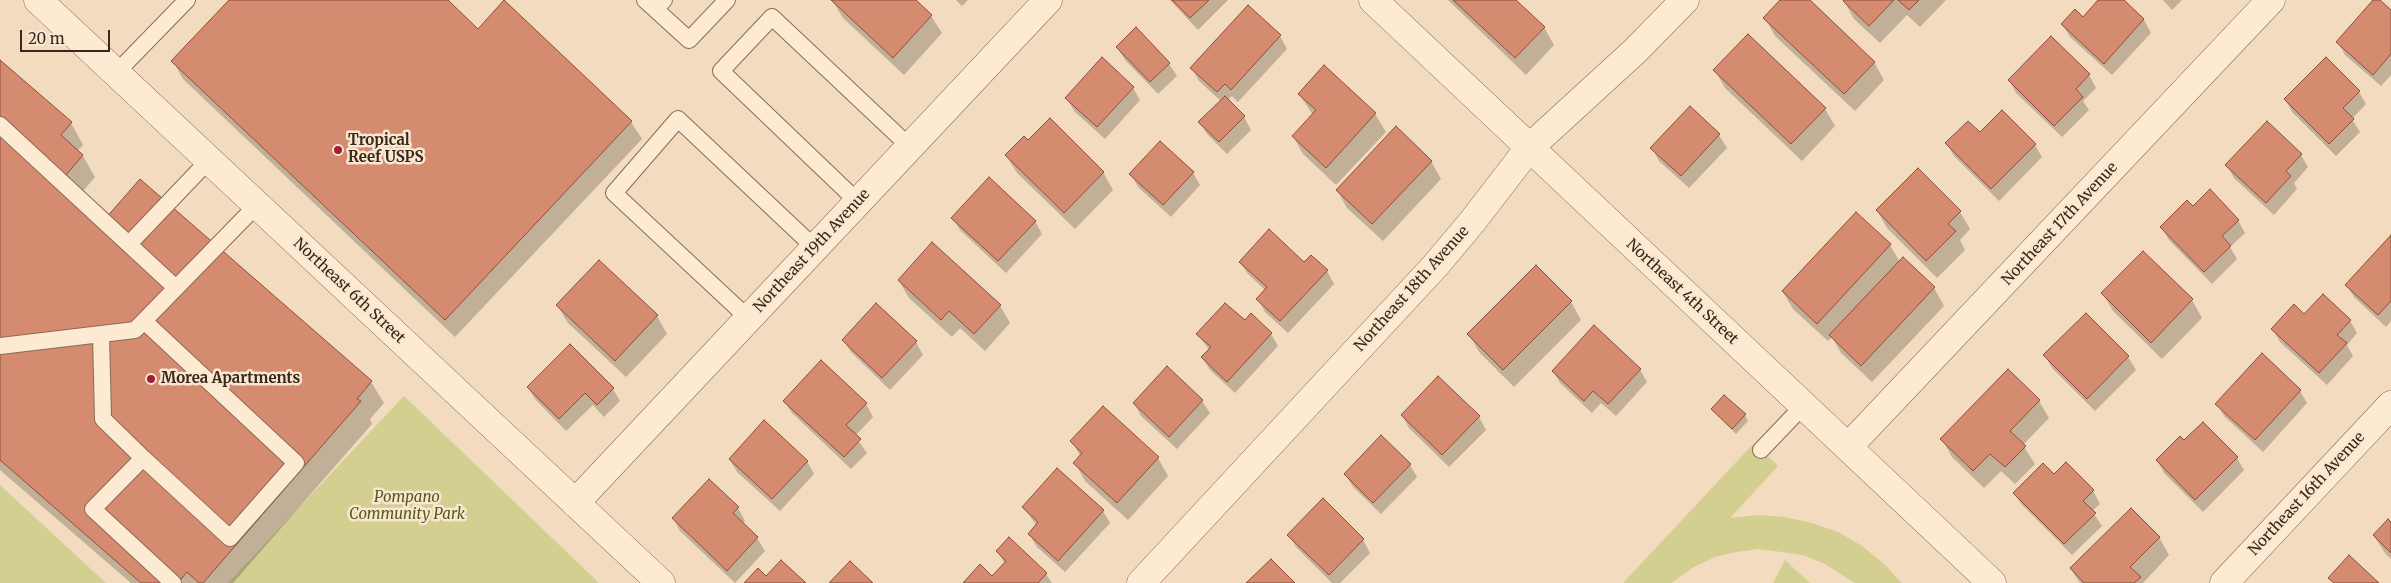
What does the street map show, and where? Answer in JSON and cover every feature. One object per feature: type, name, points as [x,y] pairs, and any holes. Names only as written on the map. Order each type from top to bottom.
[{"type":"street","name":"Northeast 6th Street","points":[[38,0],[661,583]]},
{"type":"street","name":"Northeast 19th Avenue","points":[[575,503],[1048,0]]},
{"type":"street","name":"Northeast 4th Street","points":[[1373,0],[1992,583]]},
{"type":"street","name":"Northeast 18th Avenue","points":[[1141,583],[1435,266],[1472,222],[1529,148],[1635,51],[1685,0]]},
{"type":"street","name":"Northeast 17th Avenue","points":[[1848,447],[2271,0]]},
{"type":"street","name":"Northeast 16th Avenue","points":[[2224,583],[2391,405]]},
{"type":"lane","points":[[116,73],[187,0]]},
{"type":"lane","points":[[655,3],[689,40],[727,0]]},
{"type":"lane","points":[[858,202],[721,71],[772,16],[910,147]]},
{"type":"lane","points":[[749,318],[614,193],[678,119],[815,248]]},
{"type":"lane","points":[[0,125],[176,288]]},
{"type":"lane","points":[[129,244],[210,160]]},
{"type":"lane","points":[[0,346],[135,330],[258,205]]},
{"type":"lane","points":[[101,334],[103,419],[230,538],[296,463],[144,322]]},
{"type":"lane","points":[[1761,450],[1803,406]]},
{"type":"lane","points":[[143,458],[94,509],[173,583]]},
{"type":"green space","name":"Pompano Community Park","points":[[404,396],[599,583],[228,583]]},
{"type":"green space","points":[[1754,443],[1778,466],[1730,518],[1758,515],[1784,517],[1812,523],[1838,532],[1862,546],[1883,563],[1902,583],[1855,583],[1823,563],[1803,555],[1759,549],[1715,557],[1694,567],[1671,583],[1623,583]]},
{"type":"green space","points":[[0,485],[106,583],[0,583]]},
{"type":"green space","points":[[1785,560],[1810,583],[1773,583]]},
{"type":"building","points":[[229,0],[448,0],[478,29],[504,0],[632,121],[445,320],[171,61]]},
{"type":"building","points":[[831,0],[916,0],[932,15],[893,58]]},
{"type":"building","points":[[1172,0],[1209,0],[1190,18]]},
{"type":"building","points":[[1453,0],[1516,0],[1545,27],[1515,58]]},
{"type":"building","points":[[1780,0],[1810,0],[1875,62],[1844,94],[1763,18]]},
{"type":"building","points":[[1844,0],[1894,0],[1869,26]]},
{"type":"building","points":[[1898,0],[1919,0],[1909,10]]},
{"type":"building","points":[[2098,0],[2124,0],[2144,19],[2104,64],[2061,24],[2075,9],[2083,17]]},
{"type":"building","points":[[2373,0],[2380,0],[2391,10],[2391,54],[2373,75],[2336,42]]},
{"type":"building","points":[[1248,5],[1281,35],[1231,90],[1225,84],[1217,92],[1190,68]]},
{"type":"building","points":[[1136,27],[1170,63],[1150,82],[1116,47]]},
{"type":"building","points":[[1748,34],[1826,108],[1791,144],[1713,70]]},
{"type":"building","points":[[2051,36],[2090,74],[2076,89],[2083,97],[2054,126],[2008,80]]},
{"type":"building","points":[[1102,57],[1134,87],[1097,127],[1065,98]]},
{"type":"building","points":[[2326,57],[2360,91],[2343,108],[2354,119],[2329,144],[2284,99]]},
{"type":"building","points":[[0,60],[72,122],[61,135],[83,155],[61,181],[105,219],[140,179],[372,381],[357,399],[361,401],[203,583],[199,583],[187,572],[178,583],[141,583],[0,460]]},
{"type":"building","points":[[1324,65],[1376,113],[1326,168],[1292,136],[1316,110],[1298,94]]},
{"type":"building","points":[[1225,96],[1245,116],[1219,142],[1198,122]]},
{"type":"building","points":[[1690,106],[1720,134],[1681,176],[1650,148]]},
{"type":"building","points":[[2002,110],[2036,144],[1991,189],[1945,143],[1968,121],[1980,132]]},
{"type":"building","points":[[1050,118],[1104,172],[1064,213],[1005,155],[1024,136],[1028,140]]},
{"type":"building","points":[[2267,121],[2302,154],[2286,171],[2291,176],[2266,203],[2225,165]]},
{"type":"building","points":[[1396,126],[1432,161],[1372,224],[1336,190]]},
{"type":"building","points":[[1160,141],[1194,172],[1163,205],[1129,174]]},
{"type":"building","points":[[1918,168],[1961,211],[1948,224],[1956,231],[1926,261],[1876,210]]},
{"type":"building","points":[[989,177],[1036,221],[998,261],[951,218]]},
{"type":"building","points":[[2210,189],[2239,220],[2222,236],[2231,246],[2204,272],[2160,227],[2187,200],[2193,206]]},
{"type":"building","points":[[1856,212],[1891,244],[1817,324],[1782,291]]},
{"type":"building","points":[[1269,229],[1304,262],[1311,255],[1328,270],[1280,321],[1256,299],[1267,287],[1239,262]]},
{"type":"building","points":[[2391,235],[2391,301],[2378,315],[2345,285]]},
{"type":"building","points":[[932,242],[1001,305],[974,334],[949,311],[941,320],[898,280]]},
{"type":"building","points":[[2143,251],[2193,299],[2151,343],[2101,293]]},
{"type":"building","points":[[1903,257],[1935,287],[1861,366],[1829,335]]},
{"type":"building","points":[[599,260],[658,315],[615,361],[556,305]]},
{"type":"building","points":[[1536,265],[1572,301],[1503,370],[1467,334]]},
{"type":"building","points":[[2323,294],[2351,320],[2337,335],[2347,343],[2319,373],[2271,329],[2294,304],[2304,314]]},
{"type":"building","points":[[876,303],[917,341],[882,378],[842,340]]},
{"type":"building","points":[[1225,303],[1245,320],[1251,313],[1272,333],[1227,382],[1201,357],[1211,347],[1196,334]]},
{"type":"building","points":[[2086,313],[2129,356],[2087,399],[2043,355]]},
{"type":"building","points":[[1594,325],[1641,369],[1608,404],[1593,391],[1584,401],[1552,371]]},
{"type":"building","points":[[570,344],[614,388],[597,405],[585,393],[559,419],[527,387]]},
{"type":"building","points":[[2262,353],[2301,390],[2255,440],[2215,404]]},
{"type":"building","points":[[821,360],[867,403],[846,425],[861,439],[844,457],[783,401]]},
{"type":"building","points":[[1167,366],[1203,400],[1169,437],[1133,403]]},
{"type":"building","points":[[2008,369],[2040,400],[2010,431],[2026,446],[2005,467],[1990,454],[1973,471],[1940,439]]},
{"type":"building","points":[[1438,376],[1480,416],[1442,455],[1401,415]]},
{"type":"building","points":[[1724,395],[1746,414],[1732,429],[1711,409]]},
{"type":"building","points":[[1103,406],[1159,457],[1117,503],[1073,463],[1082,453],[1070,441]]},
{"type":"building","points":[[764,420],[808,461],[772,499],[729,459]]},
{"type":"building","points":[[2203,422],[2238,457],[2195,500],[2156,460],[2180,436],[2184,440]]},
{"type":"building","points":[[1381,435],[1411,464],[1373,503],[1344,474]]},
{"type":"building","points":[[2066,462],[2094,490],[2083,501],[2096,513],[2064,544],[2013,493],[2043,463],[2054,474]]},
{"type":"building","points":[[1057,468],[1104,510],[1058,561],[1028,534],[1038,522],[1022,507]]},
{"type":"building","points":[[709,479],[739,507],[733,513],[758,537],[727,571],[672,518]]},
{"type":"building","points":[[1323,498],[1364,539],[1329,575],[1287,535]]},
{"type":"building","points":[[2131,508],[2160,537],[2130,567],[2141,577],[2134,583],[2084,583],[2070,568]]},
{"type":"building","points":[[2388,519],[2391,522],[2391,553],[2373,535]]},
{"type":"building","points":[[1009,537],[1047,573],[1038,583],[963,583],[980,564],[992,576],[1006,561],[996,551]]},
{"type":"building","points":[[2349,555],[2379,583],[2334,583],[2328,578]]},
{"type":"building","points":[[1271,559],[1295,583],[1246,583]]},
{"type":"building","points":[[781,560],[806,583],[744,583],[758,568],[766,576]]},
{"type":"building","points":[[850,561],[873,583],[829,583]]},
{"type":"place","name":"Tropical Reef USPS","points":[[338,150]]},
{"type":"place","name":"Morea Apartments","points":[[151,379]]}]
